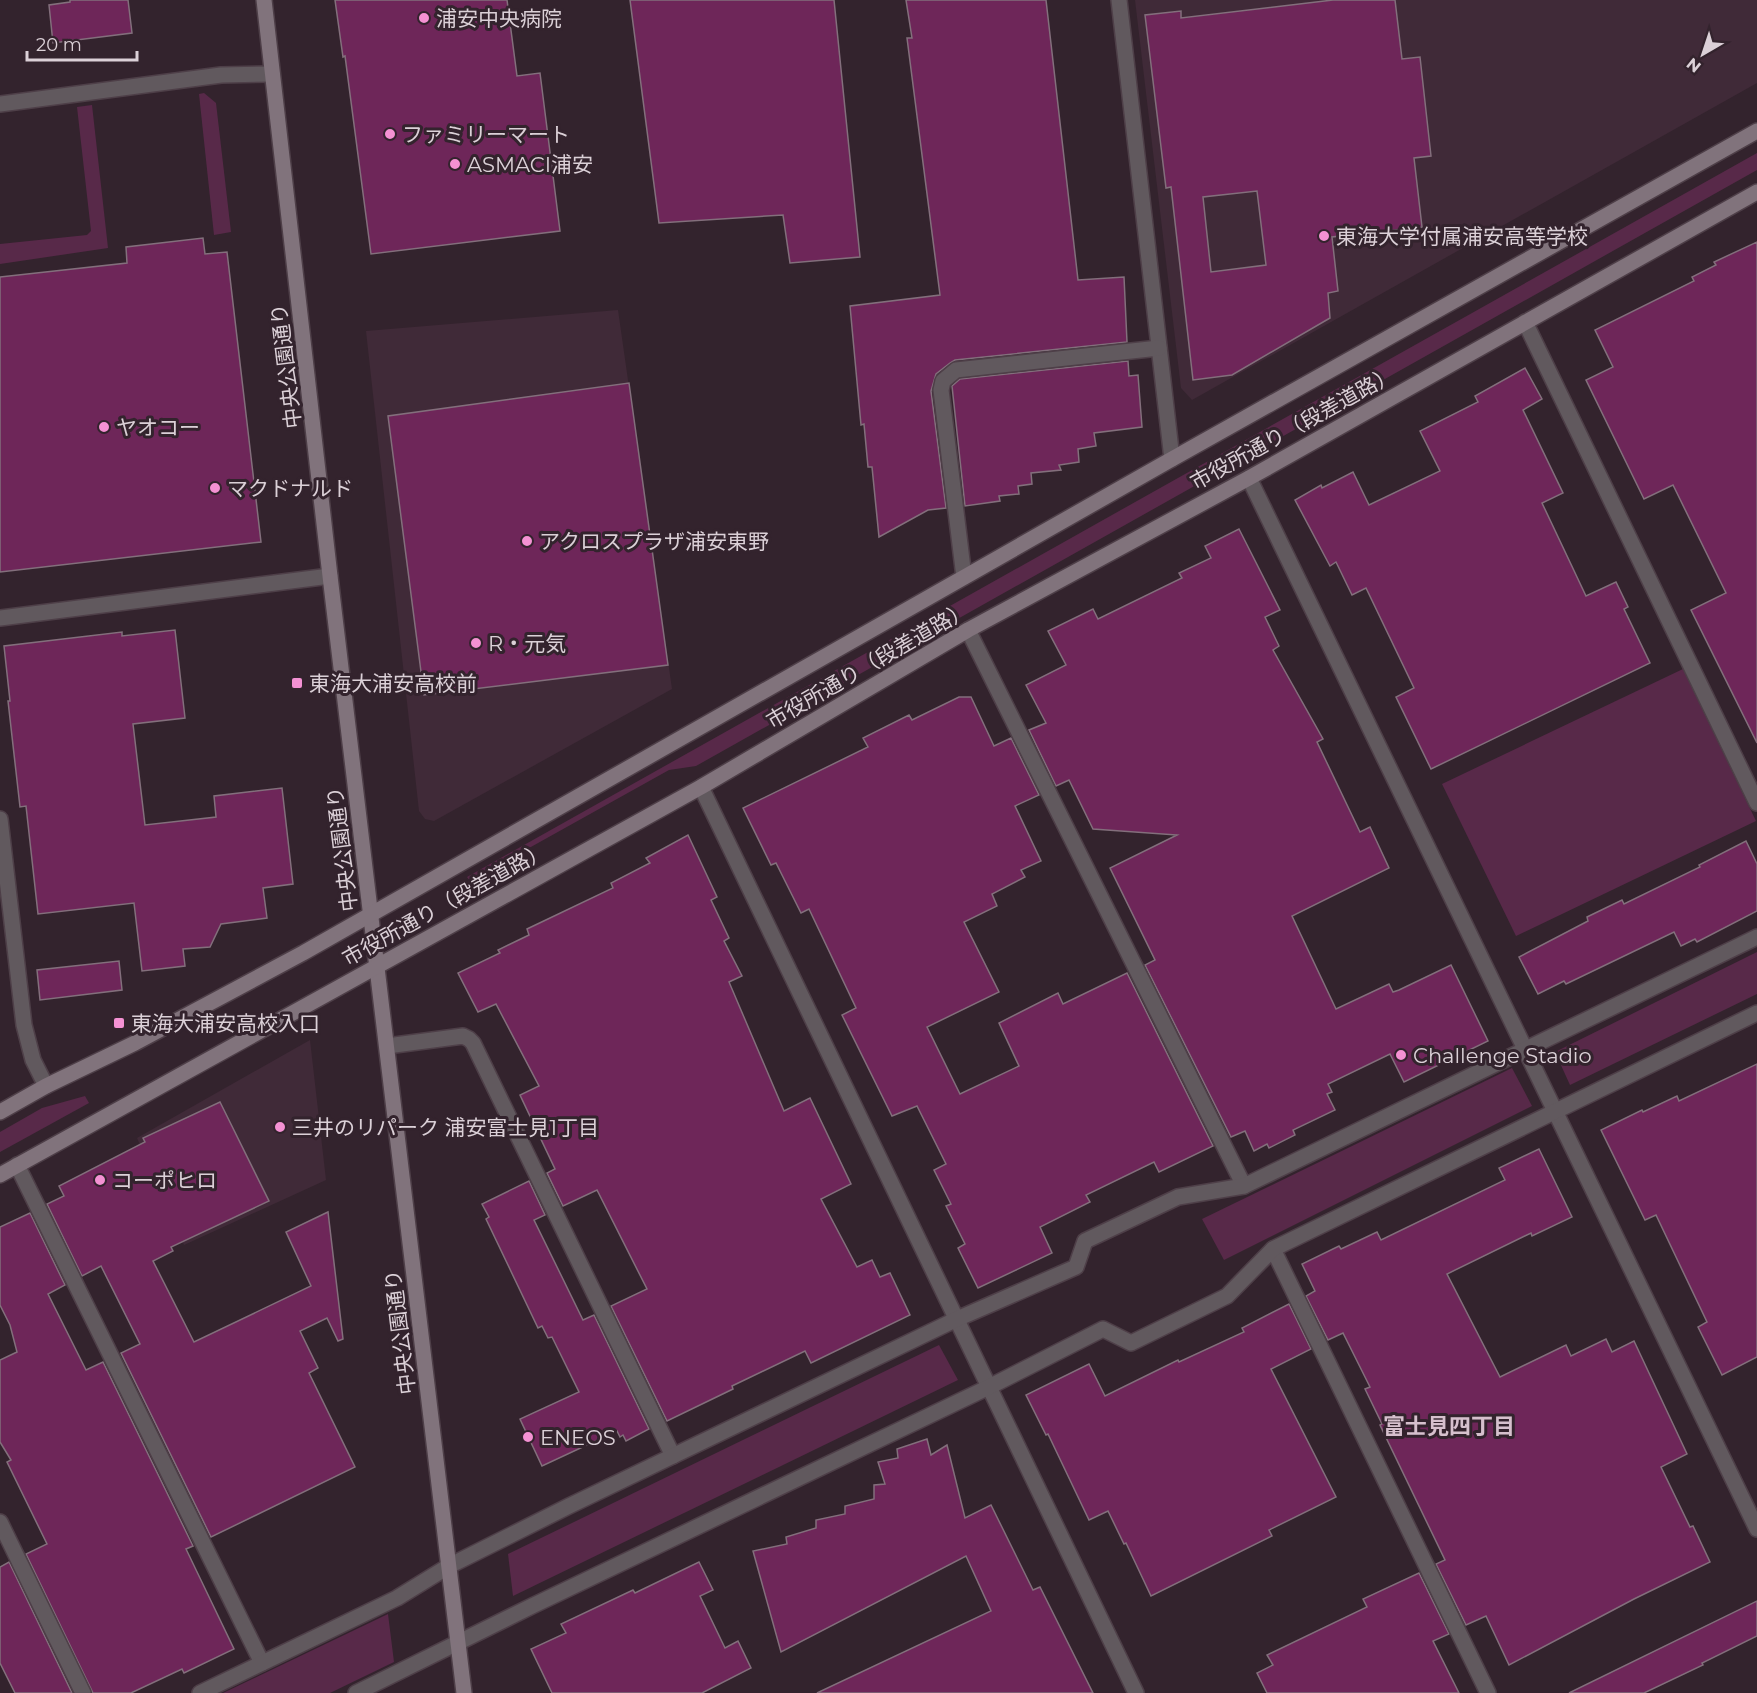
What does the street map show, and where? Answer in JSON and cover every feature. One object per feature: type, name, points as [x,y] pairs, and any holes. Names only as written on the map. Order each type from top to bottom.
[{"type":"street","name":"中央公園通り","points":[[264,0],[330,576],[464,1693]]},
{"type":"street","points":[[1119,0],[1172,459]]},
{"type":"street","points":[[0,104],[221,75],[272,75]]},
{"type":"street","name":"市役所通り（段差道路）","points":[[0,1113],[46,1086],[135,1043],[371,914],[1172,459],[1757,131]]},
{"type":"street","name":"市役所通り（段差道路）","points":[[0,1175],[701,787],[968,630],[1250,477],[1757,192]]},
{"type":"street","points":[[1525,322],[1757,803]]},
{"type":"street","points":[[964,578],[941,390],[943,381],[956,370],[1159,348]]},
{"type":"street","points":[[1250,477],[1757,1529]]},
{"type":"street","points":[[0,618],[330,576]]},
{"type":"street","points":[[968,630],[1244,1186]]},
{"type":"street","points":[[701,787],[1136,1693]]},
{"type":"street","points":[[0,819],[24,1025],[33,1060],[46,1086]]},
{"type":"street","points":[[200,1693],[397,1598],[448,1566],[494,1542],[957,1319],[1076,1267],[1085,1241],[1178,1197],[1244,1186],[1757,937]]},
{"type":"street","points":[[356,1693],[989,1387],[1102,1329],[1131,1343],[1227,1296],[1273,1249],[1757,1013]]},
{"type":"street","points":[[387,1046],[463,1036],[473,1043],[673,1456]]},
{"type":"street","points":[[17,1165],[262,1663]]},
{"type":"street","points":[[1273,1249],[1488,1693]]},
{"type":"street","points":[[0,1522],[83,1693]]},
{"type":"shaded area","name":"東海大学付属浦安高等学校","points":[[1135,0],[1757,0],[1757,83],[1192,400],[1181,388]]},
{"type":"shaded area","points":[[204,93],[216,103],[231,232],[214,235],[199,94]]},
{"type":"shaded area","points":[[92,105],[108,248],[0,264],[0,244],[87,235],[91,231],[77,107]]},
{"type":"shaded area","points":[[1757,153],[1757,170],[696,766],[669,770],[470,881],[467,877]]},
{"type":"shaded area","name":"アクロスプラザ浦安東野","points":[[618,310],[672,689],[434,821],[425,819],[419,811],[366,331]]},
{"type":"shaded area","points":[[1683,669],[1756,821],[1516,936],[1442,784]]},
{"type":"shaded area","points":[[1757,952],[1757,994],[1570,1085],[1555,1052]]},
{"type":"shaded area","points":[[310,1040],[326,1180],[184,1245],[137,1138]]},
{"type":"shaded area","points":[[1512,1068],[1532,1106],[1224,1260],[1202,1219]]},
{"type":"shaded area","points":[[85,1096],[89,1103],[0,1152],[0,1132],[42,1108]]},
{"type":"shaded area","points":[[939,1345],[958,1380],[513,1596],[508,1554]]},
{"type":"shaded area","points":[[388,1614],[394,1662],[330,1693],[223,1693]]},
{"type":"building","points":[[70,0],[128,0],[132,33],[53,43],[49,5],[70,2]]},
{"type":"building","name":"ASMACI浦安","points":[[335,0],[507,0],[517,76],[540,73],[560,231],[371,254],[345,56],[343,57]]},
{"type":"building","points":[[630,0],[834,0],[860,257],[790,263],[783,215],[659,223]]},
{"type":"building","points":[[906,0],[1046,0],[1078,280],[1124,277],[1127,342],[955,360],[936,374],[931,391],[946,508],[928,510],[879,537],[872,467],[868,467],[864,424],[861,425],[850,306],[940,295],[907,38],[912,38]]},
{"type":"building","points":[[1333,0],[1395,0],[1402,59],[1420,57],[1431,156],[1414,158],[1422,227],[1332,237],[1338,291],[1328,293],[1330,318],[1232,375],[1193,380],[1171,187],[1166,188],[1145,15],[1181,11],[1181,18]],"holes":[[[1257,191],[1266,265],[1211,272],[1203,197]]]},
{"type":"building","points":[[203,238],[205,254],[227,252],[261,542],[0,572],[0,277],[127,263],[126,247]]},
{"type":"building","points":[[1757,242],[1757,743],[1691,610],[1726,593],[1673,485],[1644,499],[1586,380],[1613,367],[1595,330],[1694,281],[1692,277],[1716,265],[1714,262]]},
{"type":"building","points":[[1128,361],[1129,376],[1138,375],[1142,427],[1094,433],[1096,446],[1078,449],[1079,462],[1059,465],[1061,470],[1031,473],[1032,484],[1018,486],[1019,494],[999,496],[1000,501],[965,506],[952,386],[960,379]]},
{"type":"building","points":[[1525,368],[1542,399],[1523,410],[1563,493],[1542,503],[1586,596],[1616,582],[1628,607],[1624,609],[1650,663],[1431,769],[1396,697],[1414,688],[1366,588],[1352,595],[1336,562],[1330,566],[1295,500],[1321,485],[1322,488],[1353,472],[1369,505],[1440,471],[1420,431],[1478,402],[1475,396]]},
{"type":"building","name":"アクロスプラザ浦安東野","points":[[629,383],[668,665],[424,695],[388,416]]},
{"type":"building","points":[[1239,529],[1280,610],[1265,617],[1279,646],[1273,650],[1323,739],[1317,742],[1360,832],[1370,827],[1389,868],[1292,916],[1336,1009],[1389,984],[1393,992],[1399,990],[1451,965],[1488,1041],[1404,1082],[1390,1054],[1328,1084],[1332,1092],[1327,1094],[1335,1110],[1293,1130],[1295,1135],[1269,1148],[1267,1144],[1254,1151],[1245,1131],[1231,1137],[1145,965],[1155,960],[1110,868],[1177,835],[1093,829],[1069,780],[1056,786],[1029,730],[1046,723],[1026,685],[1066,665],[1048,631],[1093,609],[1098,619],[1182,578],[1179,573],[1211,558],[1205,546]]},
{"type":"building","points":[[175,630],[185,718],[133,724],[145,825],[216,817],[214,796],[282,788],[293,884],[263,888],[267,918],[221,924],[210,947],[183,949],[185,966],[142,971],[134,903],[38,914],[26,806],[20,807],[4,646],[122,632],[122,636]]},
{"type":"building","points":[[959,697],[971,697],[994,746],[1011,738],[1039,795],[1015,806],[1041,861],[1021,870],[1025,877],[992,894],[997,906],[964,922],[999,992],[927,1027],[960,1094],[1019,1066],[999,1023],[1058,993],[1063,1004],[1127,973],[1213,1146],[1159,1172],[1154,1162],[1086,1195],[1090,1202],[1040,1227],[1052,1253],[978,1288],[958,1248],[965,1244],[946,1206],[951,1204],[934,1170],[946,1164],[917,1106],[892,1116],[842,1015],[856,1008],[809,909],[801,913],[776,863],[771,865],[743,808],[868,747],[863,738],[909,715],[912,720]]},
{"type":"building","points":[[688,835],[717,897],[711,900],[729,938],[724,941],[742,976],[729,982],[784,1111],[810,1098],[851,1184],[821,1199],[857,1267],[872,1260],[880,1277],[890,1273],[910,1315],[811,1363],[805,1351],[732,1386],[733,1389],[667,1421],[611,1306],[647,1289],[597,1190],[563,1206],[547,1173],[555,1169],[520,1095],[539,1086],[496,1004],[478,1012],[458,973],[500,953],[498,950],[529,935],[527,929],[613,888],[611,883],[650,863],[646,858]]},
{"type":"building","points":[[1746,841],[1757,864],[1757,911],[1697,942],[1695,939],[1681,946],[1674,932],[1566,984],[1564,981],[1538,994],[1519,957],[1588,921],[1587,917],[1622,900],[1624,904],[1700,867],[1699,865]]},
{"type":"building","points":[[119,961],[122,990],[40,1000],[37,970]]},
{"type":"building","points":[[1757,1064],[1757,1357],[1722,1375],[1698,1327],[1707,1322],[1656,1215],[1645,1220],[1601,1130],[1677,1096],[1679,1101]]},
{"type":"building","points":[[220,1102],[269,1201],[171,1247],[173,1251],[153,1261],[194,1342],[311,1286],[286,1232],[328,1212],[343,1339],[338,1341],[327,1318],[300,1331],[318,1368],[309,1373],[355,1467],[211,1537],[121,1353],[140,1344],[101,1266],[82,1276],[47,1204],[64,1196],[59,1186],[145,1142],[143,1138]]},
{"type":"building","points":[[1539,1149],[1572,1217],[1532,1236],[1531,1233],[1447,1274],[1500,1377],[1566,1345],[1571,1356],[1606,1339],[1612,1352],[1634,1341],[1687,1454],[1661,1467],[1710,1562],[1509,1665],[1486,1616],[1466,1625],[1436,1564],[1445,1560],[1365,1389],[1370,1387],[1343,1333],[1328,1340],[1306,1296],[1315,1291],[1302,1264],[1339,1246],[1341,1249],[1377,1232],[1381,1240],[1505,1180],[1499,1168]]},
{"type":"building","points":[[529,1181],[545,1215],[534,1220],[583,1320],[594,1315],[649,1429],[626,1441],[617,1431],[542,1466],[520,1419],[579,1392],[552,1337],[548,1338],[542,1326],[538,1328],[486,1219],[489,1217],[482,1204]]},
{"type":"building","points":[[30,1213],[65,1285],[48,1294],[86,1370],[103,1362],[193,1546],[186,1549],[234,1649],[184,1673],[182,1669],[131,1693],[93,1693],[26,1554],[47,1544],[7,1462],[11,1460],[0,1442],[0,1360],[17,1352],[10,1325],[0,1305],[0,1227]]},
{"type":"building","points":[[1289,1304],[1311,1349],[1271,1369],[1336,1497],[1269,1530],[1272,1536],[1151,1596],[1108,1511],[1089,1520],[1048,1434],[1046,1435],[1026,1395],[1089,1364],[1105,1396],[1178,1360],[1179,1362],[1244,1332],[1242,1328]]},
{"type":"building","points":[[927,1439],[931,1455],[947,1445],[965,1518],[991,1505],[1033,1590],[1040,1587],[1093,1693],[817,1693],[991,1611],[966,1556],[781,1652],[753,1551],[787,1544],[786,1537],[816,1528],[816,1520],[845,1514],[845,1506],[874,1499],[874,1485],[885,1484],[878,1462],[898,1458],[897,1449]]},
{"type":"building","points":[[9,1562],[72,1693],[15,1693],[0,1663],[0,1567]]},
{"type":"building","points":[[699,1562],[713,1590],[700,1596],[725,1648],[738,1641],[751,1668],[702,1693],[552,1693],[531,1649],[566,1633],[561,1624],[633,1590],[635,1593]]},
{"type":"building","points":[[1419,1573],[1449,1634],[1433,1641],[1459,1693],[1267,1693],[1257,1673],[1273,1665],[1267,1655],[1367,1607],[1363,1599]]},
{"type":"building","points":[[1757,1601],[1757,1636],[1702,1663],[1703,1665],[1644,1693],[1569,1693]]},
{"type":"place","name":"浦安中央病院","points":[[424,18]]},
{"type":"place","name":"ファミリーマート","points":[[390,134]]},
{"type":"place","name":"ASMACI浦安","points":[[455,164]]},
{"type":"place","name":"東海大学付属浦安高等学校","points":[[1324,236]]},
{"type":"place","name":"ヤオコー","points":[[104,427]]},
{"type":"place","name":"マクドナルド","points":[[215,488]]},
{"type":"place","name":"アクロスプラザ浦安東野","points":[[527,541]]},
{"type":"place","name":"R・元気","points":[[476,643]]},
{"type":"place","name":"東海大浦安高校前","points":[[297,683]]},
{"type":"place","name":"東海大浦安高校入口","points":[[119,1023]]},
{"type":"place","name":"Challenge Stadio","points":[[1401,1055]]},
{"type":"place","name":"三井のリパーク 浦安富士見1丁目","points":[[280,1127]]},
{"type":"place","name":"コーポヒロ","points":[[100,1180]]},
{"type":"place","name":"ENEOS","points":[[528,1437]]},
{"type":"district","name":"富士見四丁目","points":[[1449,1426]]}]
